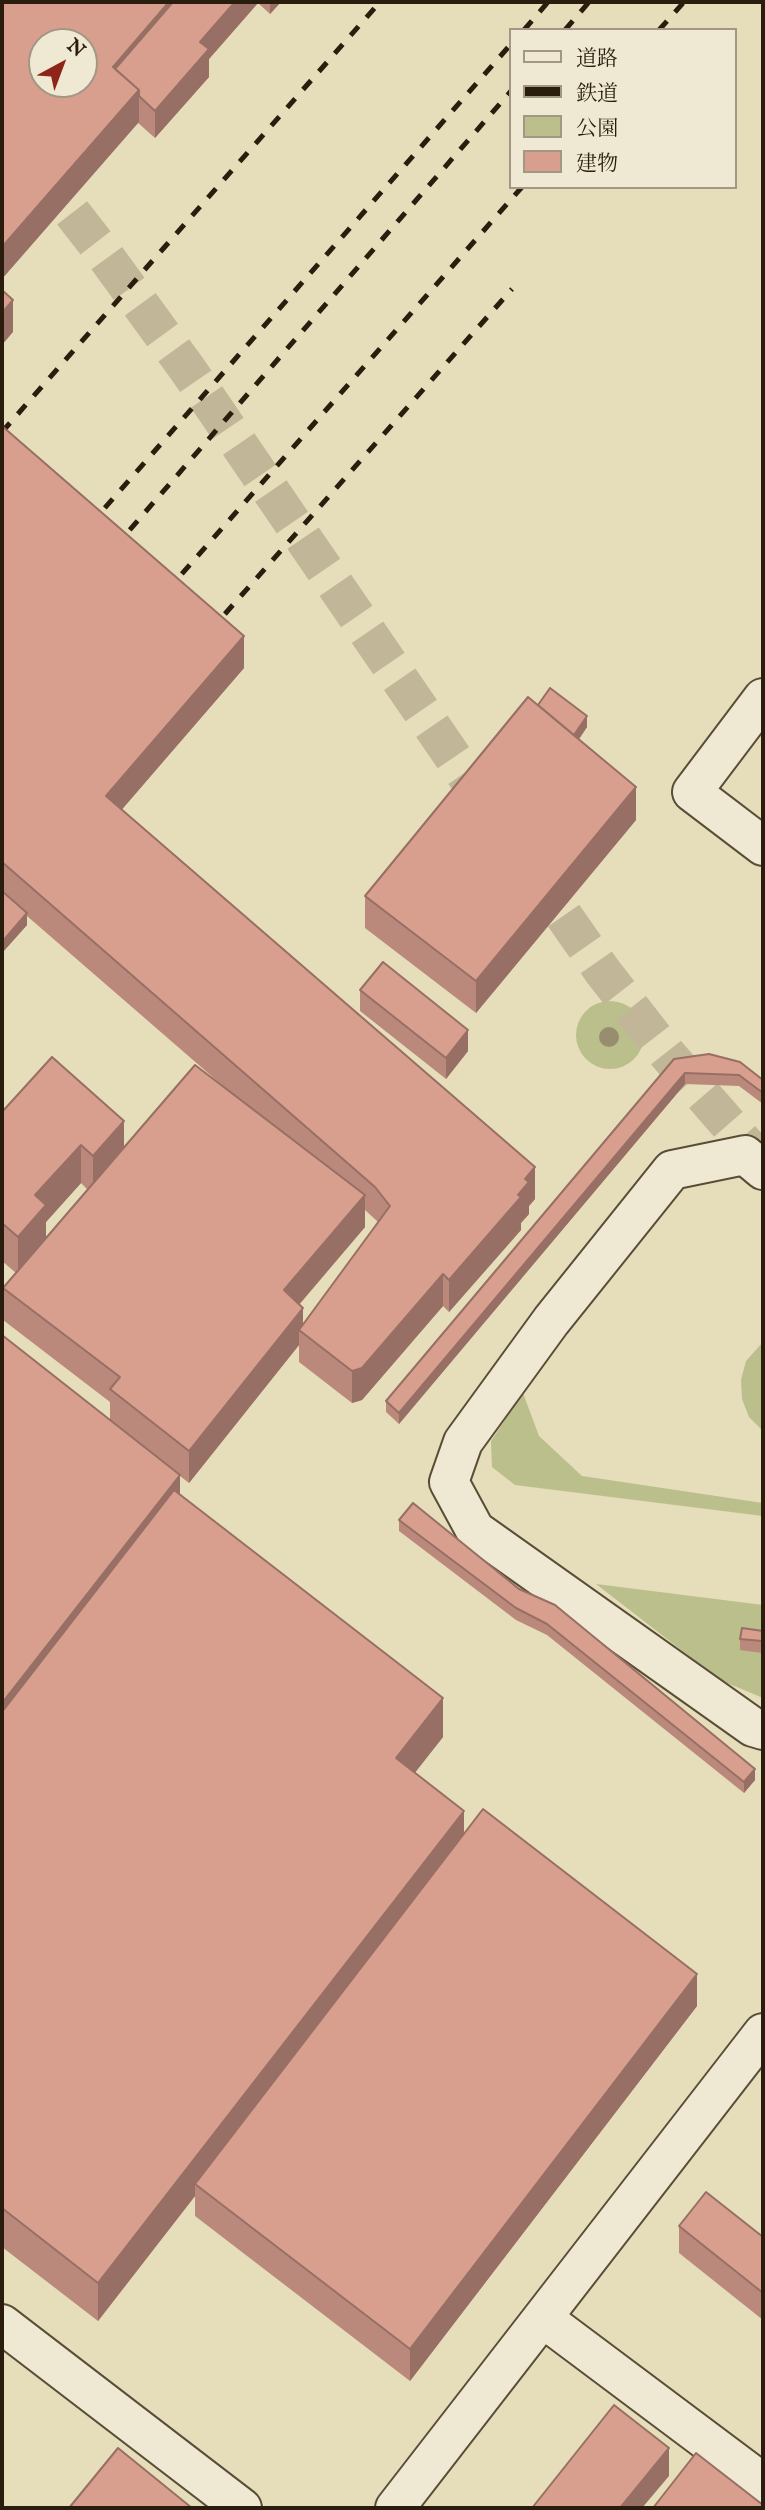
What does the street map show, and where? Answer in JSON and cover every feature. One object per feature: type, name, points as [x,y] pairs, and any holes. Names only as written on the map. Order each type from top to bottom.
[{"type":"street","points":[[763,698],[692,792],[763,846]]},
{"type":"street","points":[[763,1170],[745,1155],[672,1170],[551,1321],[463,1442],[449,1482],[475,1530],[752,1727],[763,1730]]},
{"type":"street","points":[[395,2508],[763,2033]]},
{"type":"street","points":[[544,2319],[763,2483]]},
{"type":"street","points":[[8,2341],[242,2508]]},
{"type":"green space","points":[[610,1001],[623,1004],[634,1011],[641,1022],[644,1035],[641,1048],[634,1059],[623,1066],[610,1069],[597,1066],[586,1059],[579,1048],[576,1035],[579,1022],[586,1011],[597,1004]]},
{"type":"green space","points":[[763,1342],[763,1431],[749,1417],[742,1399],[741,1380],[746,1361]]},
{"type":"green space","points":[[523,1393],[539,1436],[582,1476],[763,1503],[763,1516],[515,1485],[492,1467],[491,1441]]},
{"type":"green space","points":[[596,1584],[763,1605],[763,1698],[720,1680]]},
{"type":"building","points":[[2,2],[169,2],[113,67],[139,90],[2,247]]},
{"type":"building","points":[[173,2],[235,2],[200,42],[209,49],[155,111],[139,96],[139,90],[115,69]]},
{"type":"building","points":[[2,290],[13,300],[2,313]]},
{"type":"building","points":[[2,426],[244,636],[106,796],[535,1167],[525,1179],[529,1182],[518,1195],[521,1197],[449,1280],[443,1274],[362,1368],[352,1371],[299,1330],[390,1206],[375,1187],[2,862]]},
{"type":"building","points":[[550,688],[587,716],[574,735],[538,705]]},
{"type":"building","points":[[528,697],[636,787],[476,981],[365,896]]},
{"type":"building","points":[[2,891],[27,913],[2,942]]},
{"type":"building","points":[[383,962],[468,1030],[446,1058],[360,990]]},
{"type":"building","points":[[709,1054],[740,1062],[763,1080],[763,1093],[739,1075],[685,1073],[399,1413],[386,1401],[674,1059]]},
{"type":"building","points":[[52,1057],[124,1121],[93,1156],[81,1145],[35,1195],[46,1205],[18,1237],[2,1223],[2,1112]]},
{"type":"building","points":[[195,1065],[365,1195],[284,1290],[303,1308],[189,1451],[110,1389],[120,1377],[3,1288]]},
{"type":"building","points":[[2,1335],[180,1475],[2,1703]]},
{"type":"building","points":[[174,1490],[443,1698],[396,1758],[464,1811],[98,2283],[2,2208],[2,1712]]},
{"type":"building","points":[[413,1503],[519,1589],[555,1605],[755,1769],[744,1782],[547,1624],[516,1608],[399,1520]]},
{"type":"building","points":[[742,1628],[763,1631],[762,1641],[740,1639]]},
{"type":"building","points":[[483,1809],[697,1974],[410,2349],[195,2184]]},
{"type":"building","points":[[706,2192],[763,2237],[763,2293],[679,2226]]},
{"type":"building","points":[[614,2405],[669,2448],[620,2508],[532,2508]]},
{"type":"building","points":[[118,2448],[192,2508],[69,2508]]},
{"type":"building","points":[[696,2453],[763,2505],[763,2508],[653,2508]]},
{"type":"tunnel","points":[[2,123],[98,246],[188,370],[494,817]]},
{"type":"tunnel","points":[[531,869],[603,972],[668,1055],[763,1164]]},
{"type":"railway","points":[[2,432],[380,2]]},
{"type":"railway","points":[[526,28],[548,2]]},
{"type":"railway","points":[[567,28],[589,2]]},
{"type":"railway","points":[[661,28],[684,2]]},
{"type":"railway","points":[[89,526],[510,45]]},
{"type":"railway","points":[[114,548],[510,92]]},
{"type":"railway","points":[[166,592],[520,189]]},
{"type":"railway","points":[[209,632],[512,289]]}]
